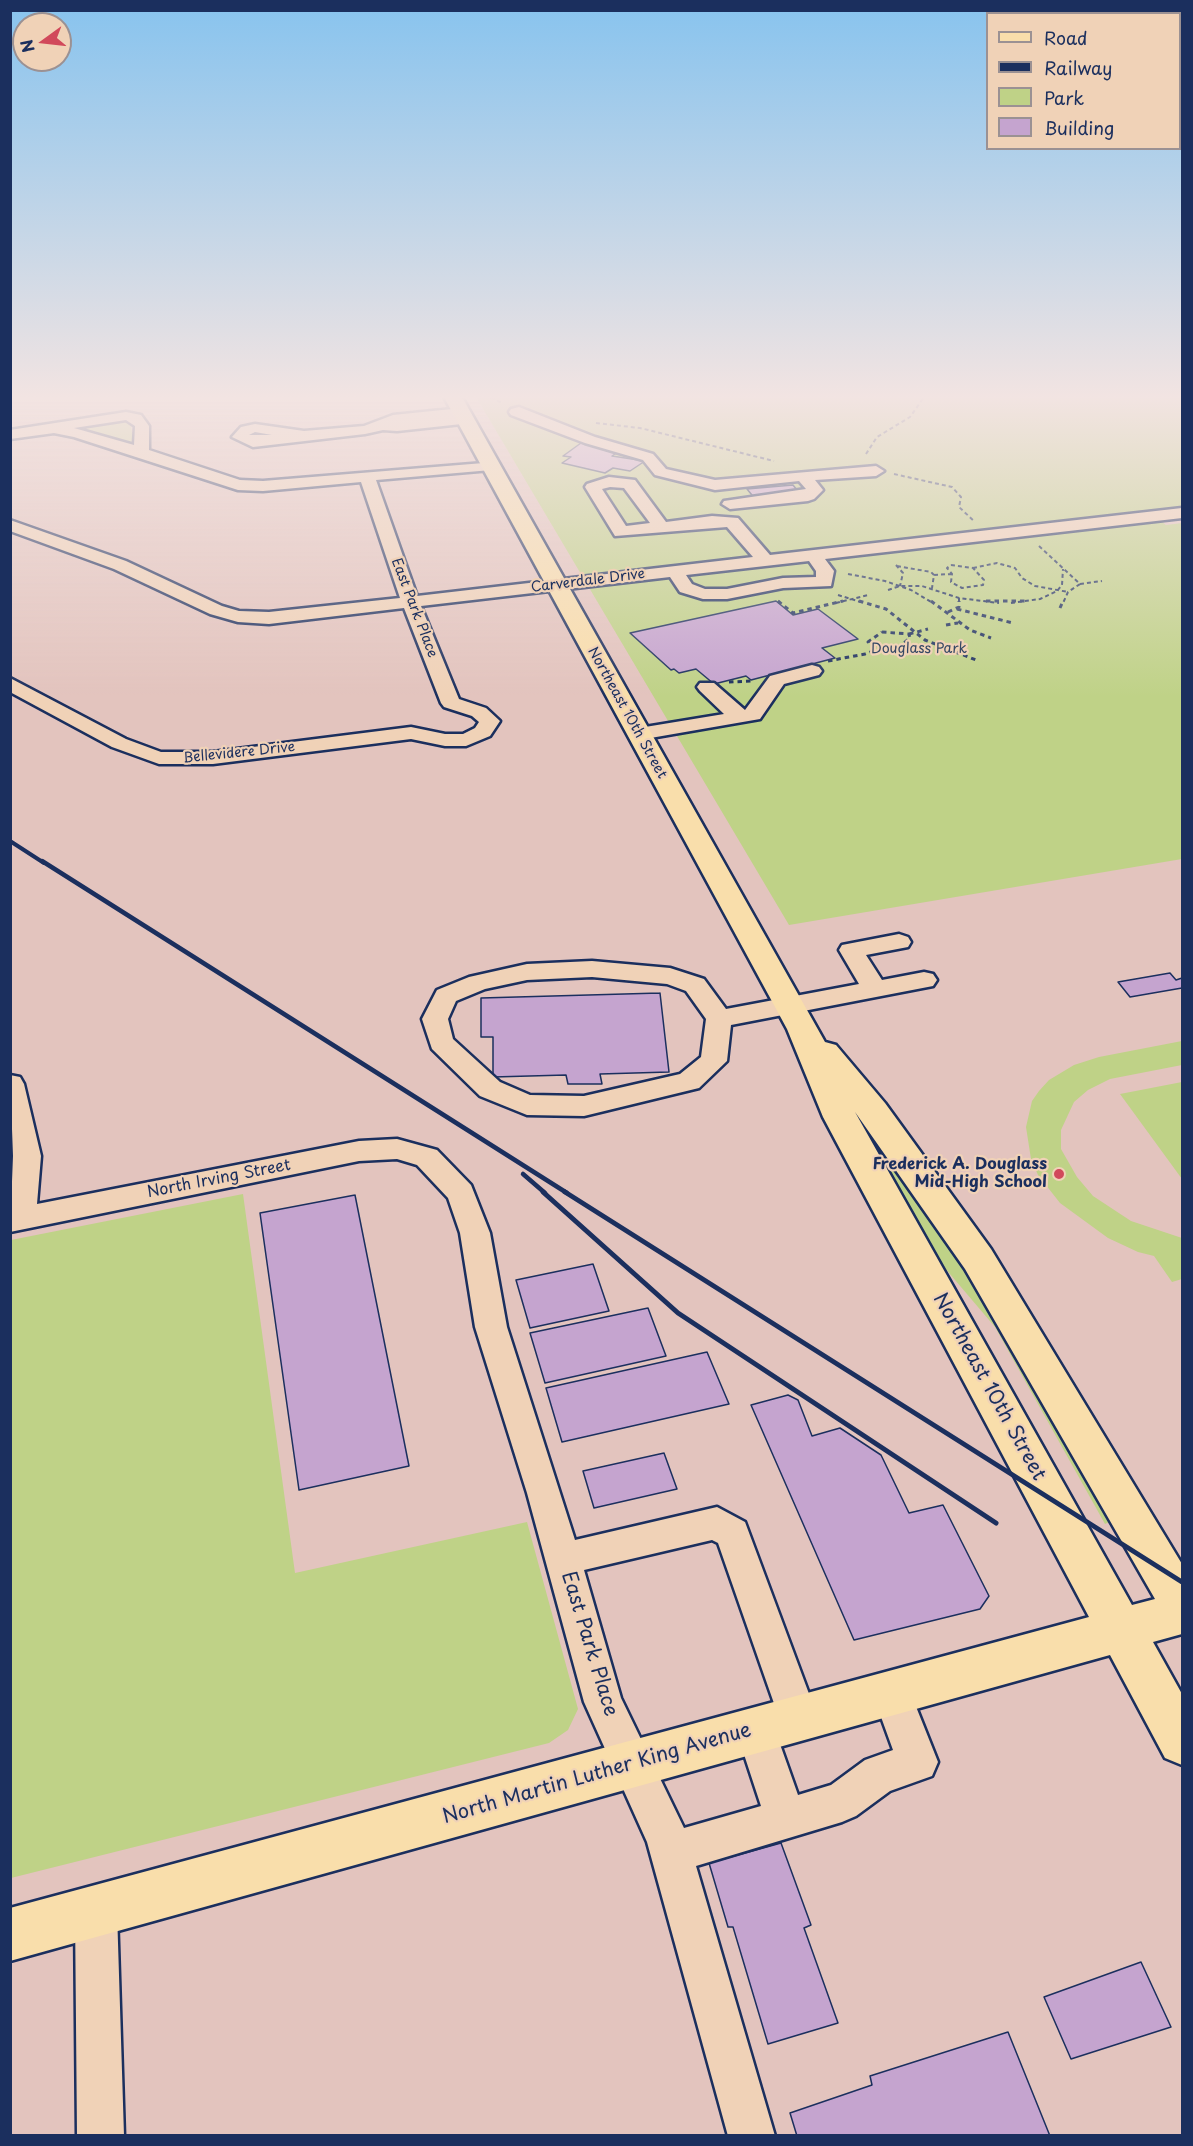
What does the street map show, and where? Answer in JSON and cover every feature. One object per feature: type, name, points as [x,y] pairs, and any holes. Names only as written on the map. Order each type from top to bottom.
[{"type":"main road","name":"Northeast 10th Street","points":[[508,497],[796,1017],[840,1117],[1182,1741]]},
{"type":"main road","name":"Northeast 10th Street","points":[[796,1017],[873,1111],[978,1259],[1182,1605]]},
{"type":"main road","name":"North Martin Luther King Avenue","points":[[10,1935],[1182,1613]]},
{"type":"street","name":"East Park Place","points":[[374,497],[410,601],[451,703]]},
{"type":"street","points":[[725,497],[730,504],[735,519],[732,522]]},
{"type":"street","points":[[730,504],[797,497]]},
{"type":"street","name":"Carverdale Drive","points":[[10,525],[120,565],[216,610],[238,616],[269,618],[1182,513]]},
{"type":"street","points":[[661,527],[732,522]]},
{"type":"street","points":[[732,522],[765,560]]},
{"type":"street","points":[[674,571],[686,588],[703,594],[726,594],[783,583],[825,582],[825,571],[813,555]]},
{"type":"street","points":[[639,735],[753,715],[777,681],[812,671]]},
{"type":"street","name":"Bellevidere Drive","points":[[10,684],[119,743],[159,758],[213,758],[411,733],[445,740],[466,740],[483,732],[490,721],[479,712],[451,703]]},
{"type":"street","points":[[707,687],[740,717]]},
{"type":"street","points":[[411,733],[439,726],[453,717],[451,703]]},
{"type":"street","points":[[874,990],[851,950],[899,942]]},
{"type":"street","points":[[592,969],[670,976],[695,985],[719,1019],[714,1061],[689,1081],[584,1106],[527,1105],[490,1089],[441,1043],[435,1019],[447,996],[478,983],[527,972],[592,969]]},
{"type":"street","points":[[719,1019],[796,1017],[874,990],[924,980]]},
{"type":"street","points":[[10,1084],[27,1156],[16,1220]]},
{"type":"street","name":"North Irving Street","points":[[16,1220],[359,1151],[397,1149],[427,1157]]},
{"type":"street","name":"East Park Place","points":[[427,1157],[461,1193],[475,1233],[491,1327],[563,1559],[603,1702],[671,1853],[752,2136]]},
{"type":"street","points":[[563,1559],[691,1527],[717,1523],[732,1533],[777,1724],[786,1819]]},
{"type":"street","points":[[671,1853],[842,1802],[879,1774],[918,1762],[891,1692]]},
{"type":"street","points":[[96,1911],[101,2136]]},
{"type":"path","points":[[961,497],[959,507],[976,524]]},
{"type":"path","points":[[1034,541],[1080,584]]},
{"type":"path","points":[[889,558],[903,573],[900,586]]},
{"type":"path","points":[[952,574],[947,568],[951,565],[973,568],[997,563],[1015,568],[1022,578],[1035,586],[1068,592]]},
{"type":"path","points":[[897,566],[927,570],[934,575],[952,574]]},
{"type":"path","points":[[952,574],[949,579],[955,586],[980,587],[985,582],[973,568]]},
{"type":"path","points":[[848,574],[900,586],[932,588],[959,598],[1022,602],[1040,599],[1057,591],[1062,585],[1063,569]]},
{"type":"path","points":[[932,588],[934,575]]},
{"type":"path","points":[[1060,608],[1068,592],[1080,584],[1102,581]]},
{"type":"path","points":[[888,590],[900,586],[933,602],[959,623],[991,638]]},
{"type":"path","points":[[834,594],[855,598],[893,613],[914,632],[941,649],[976,660]]},
{"type":"path","points":[[785,599],[777,601],[794,613],[868,595]]},
{"type":"path","points":[[957,609],[959,598]]},
{"type":"path","points":[[948,612],[957,609],[1013,623]]},
{"type":"path","points":[[946,626],[959,623]]},
{"type":"path","points":[[909,634],[910,638],[900,646],[878,647],[868,642],[882,632],[909,634],[928,629]]},
{"type":"green space","name":"Douglass Park","points":[[535,497],[1182,497],[1182,509],[1151,513],[1166,525],[1182,523],[1182,859],[789,925]]},
{"type":"green space","points":[[1182,1041],[1182,1065],[1110,1079],[1088,1090],[1074,1102],[1061,1130],[1061,1149],[1077,1177],[1093,1196],[1131,1221],[1182,1238],[1182,1279],[1172,1282],[1154,1256],[1138,1252],[1108,1238],[1060,1203],[1038,1175],[1031,1159],[1026,1127],[1032,1101],[1039,1091],[1049,1080],[1074,1065],[1099,1057]]},
{"type":"green space","points":[[1182,1082],[1182,1179],[1120,1094]]},
{"type":"green space","points":[[868,1121],[975,1278],[1116,1519],[1105,1524],[995,1327],[938,1260],[856,1124]]},
{"type":"green space","points":[[243,1194],[295,1573],[527,1522],[578,1709],[568,1730],[549,1743],[11,1878],[11,1240]]},
{"type":"building","points":[[754,497],[782,497],[756,500]]},
{"type":"building","points":[[776,601],[793,615],[818,609],[858,639],[822,648],[835,658],[751,680],[746,676],[714,684],[696,669],[679,673],[674,669],[671,670],[630,633]]},
{"type":"building","points":[[1170,973],[1176,980],[1182,978],[1182,988],[1130,997],[1118,982]]},
{"type":"building","points":[[660,993],[669,1072],[600,1074],[602,1084],[568,1084],[566,1075],[493,1077],[493,1037],[481,1037],[481,998]]},
{"type":"building","points":[[355,1195],[409,1466],[299,1490],[260,1213]]},
{"type":"building","points":[[593,1264],[609,1311],[530,1328],[516,1280]]},
{"type":"building","points":[[648,1308],[666,1356],[545,1383],[530,1333]]},
{"type":"building","points":[[707,1352],[729,1404],[562,1442],[546,1388]]},
{"type":"building","points":[[788,1395],[798,1400],[812,1436],[840,1428],[881,1455],[909,1513],[943,1505],[989,1596],[980,1609],[854,1640],[751,1405]]},
{"type":"building","points":[[664,1453],[677,1489],[594,1508],[583,1471]]},
{"type":"building","points":[[781,1843],[811,1925],[804,1928],[838,2023],[768,2044],[733,1927],[728,1927],[709,1863]]},
{"type":"building","points":[[1141,1962],[1171,2027],[1071,2059],[1044,1997]]},
{"type":"building","points":[[1008,2032],[1050,2136],[797,2136],[790,2113],[872,2085],[870,2076]]},
{"type":"railway","points":[[10,841],[44,863]]},
{"type":"railway","points":[[42,861],[567,1193]]},
{"type":"railway","points":[[523,1174],[545,1193]]},
{"type":"railway","points":[[543,1192],[678,1313],[996,1523]]},
{"type":"railway","points":[[565,1192],[1182,1582]]},
{"type":"place","name":"Frederick A. Douglass Mid-High School","points":[[1059,1174]]}]
